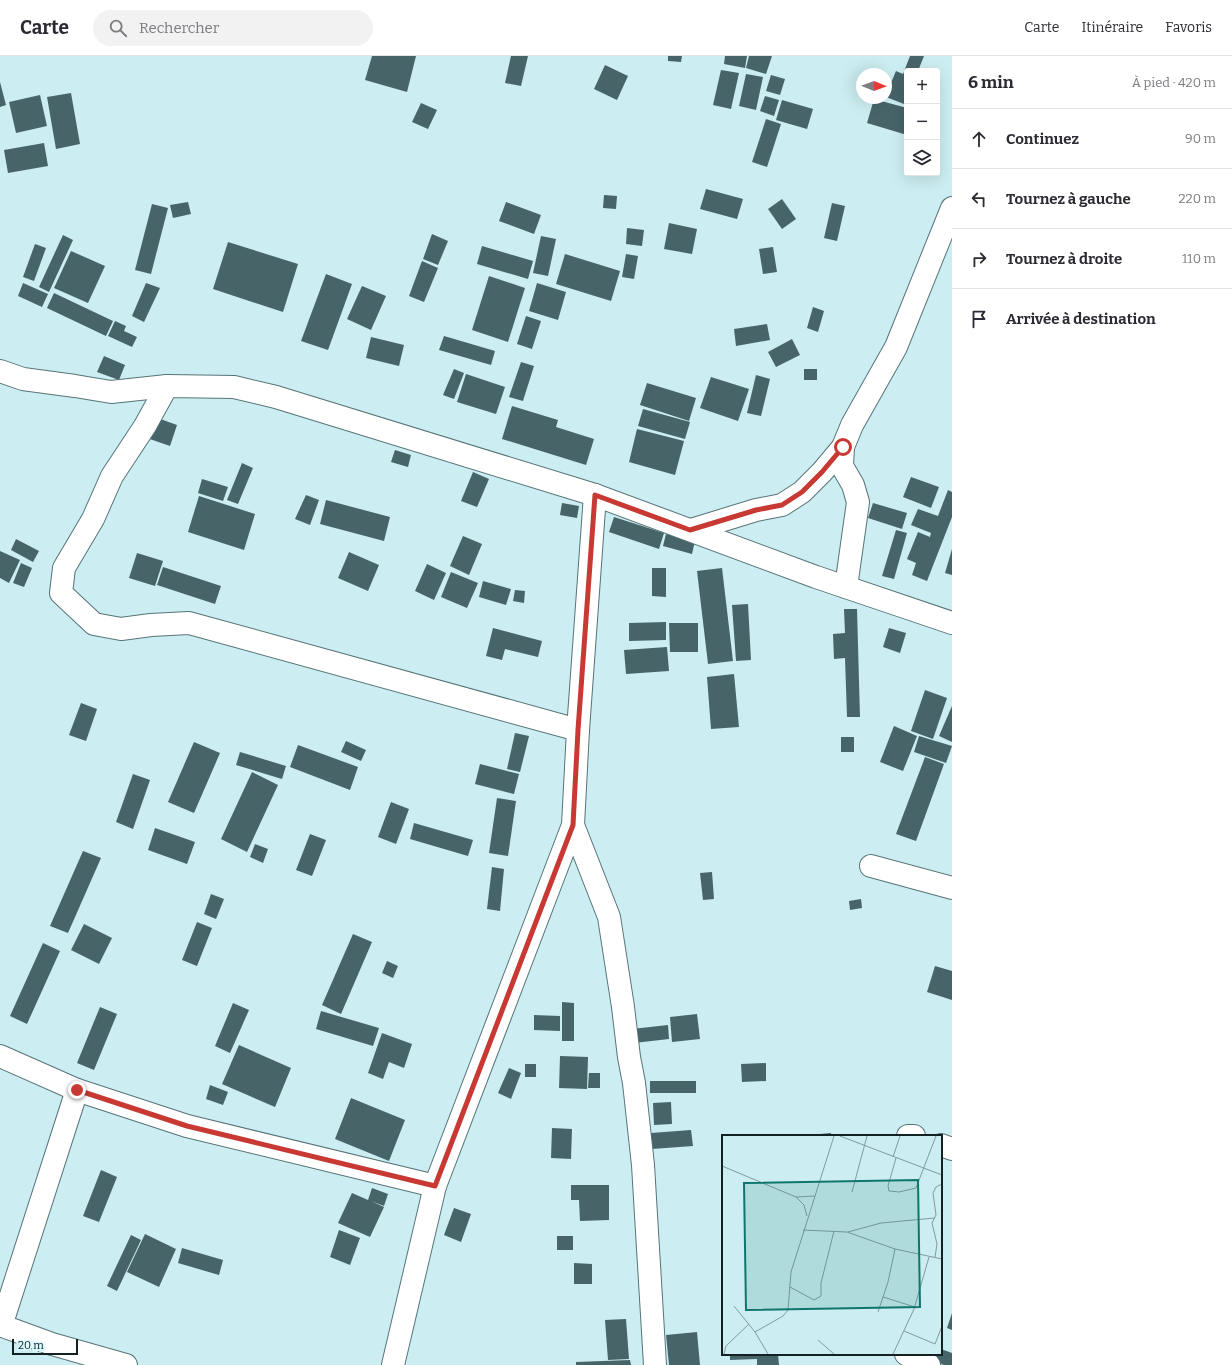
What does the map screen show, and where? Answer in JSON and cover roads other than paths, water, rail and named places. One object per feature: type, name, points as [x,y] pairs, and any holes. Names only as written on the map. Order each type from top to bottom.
[{"type":"street","points":[[690,530],[756,510],[782,505],[802,492],[822,472],[843,447],[852,425],[896,347],[952,208]]},
{"type":"street","points":[[0,371],[23,379],[111,392],[167,386],[234,386],[276,397],[595,495],[816,577],[952,623]]},
{"type":"street","points":[[167,386],[145,426],[112,476],[93,519],[64,568],[61,593],[94,624],[121,629],[151,624],[189,623],[578,730]]},
{"type":"street","points":[[843,447],[842,466],[853,485],[858,502],[846,587]]},
{"type":"street","points":[[393,1365],[435,1186],[573,825],[578,730],[595,495]]},
{"type":"street","points":[[573,825],[608,917],[622,1000],[629,1057],[634,1083],[643,1165],[655,1365]]},
{"type":"street","points":[[871,866],[952,888]]},
{"type":"street","points":[[0,1056],[77,1090],[187,1126],[435,1186]]},
{"type":"street","points":[[77,1090],[1,1325],[52,1344],[126,1365]]},
{"type":"street","points":[[942,1145],[952,1149]]},
{"type":"street","points":[[908,1355],[929,1365]]}]
